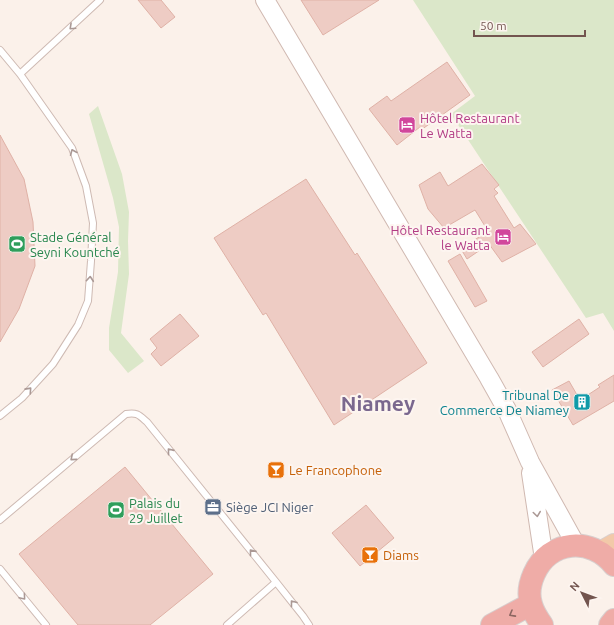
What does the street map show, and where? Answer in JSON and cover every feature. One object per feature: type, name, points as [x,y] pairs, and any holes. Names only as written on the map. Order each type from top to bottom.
[{"type":"highway","points":[[542,625],[531,604],[529,592],[531,579],[536,568],[544,559],[559,549],[576,545],[609,553]]},
{"type":"highway","points":[[492,625],[531,604]]},
{"type":"highway","points":[[610,625],[614,620]]},
{"type":"street","points":[[265,0],[489,378],[507,410],[530,462],[576,545]]},
{"type":"street","points":[[530,462],[544,559]]},
{"type":"lane","points":[[20,74],[100,0]]},
{"type":"lane","points":[[0,50],[20,74],[72,148],[86,186],[93,223],[92,261],[88,301],[78,325],[53,364],[22,398],[0,416]]},
{"type":"lane","points":[[0,520],[126,414],[132,413],[139,415],[147,422],[309,625]]},
{"type":"lane","points":[[0,569],[46,625]]},
{"type":"lane","points":[[227,625],[276,582]]},
{"type":"green space","points":[[413,0],[614,0],[614,331],[603,313],[586,318],[451,114],[475,96]]},
{"type":"green space","points":[[98,106],[122,174],[129,212],[129,274],[121,333],[144,361],[128,373],[109,350],[109,328],[118,272],[119,227],[113,198],[89,114]]},
{"type":"building","points":[[138,0],[161,0],[175,17],[161,28]]},
{"type":"building","points":[[301,0],[379,0],[323,35]]},
{"type":"building","points":[[447,62],[470,95],[421,130],[420,127],[397,145],[369,109],[387,96],[391,101]]},
{"type":"building","name":"Stade Général Seyni Kountché","points":[[0,135],[24,179],[33,222],[35,266],[19,309],[0,342]]},
{"type":"building","points":[[482,164],[499,185],[494,189],[498,193],[494,196],[514,228],[520,224],[536,244],[502,262],[489,244],[467,259],[461,249],[488,231],[475,210],[444,228],[428,209],[419,185],[440,172],[448,186]]},
{"type":"building","points":[[306,179],[355,255],[357,253],[427,363],[334,425],[266,313],[263,315],[214,238]]},
{"type":"building","points":[[460,254],[487,301],[475,307],[448,261]]},
{"type":"building","points":[[180,314],[199,336],[161,366],[151,354],[157,348],[150,339]]},
{"type":"building","points":[[579,319],[589,334],[543,367],[532,352]]},
{"type":"building","name":"Tribunal De Commerce De Niamey","points":[[614,375],[614,401],[573,425],[552,390],[569,381],[580,400],[600,387],[598,385]]},
{"type":"building","name":"Palais du 29 Juillet","points":[[125,467],[213,574],[150,625],[78,625],[19,554]]},
{"type":"building","points":[[366,505],[394,538],[360,566],[332,533]]},
{"type":"place","name":"Hôtel Restaurant Le Watta","points":[[407,125]]},
{"type":"place","name":"Hôtel Restaurant le Watta","points":[[503,237]]},
{"type":"place","name":"Stade Général Seyni Kountché","points":[[17,244]]},
{"type":"place","name":"Tribunal De Commerce De Niamey","points":[[582,402]]},
{"type":"place","name":"Le Francophone","points":[[276,470]]},
{"type":"place","name":"Siège JCI Niger","points":[[213,507]]},
{"type":"place","name":"Palais du 29 Juillet","points":[[116,510]]},
{"type":"place","name":"Diams","points":[[370,555]]},
{"type":"district","name":"Niamey","points":[[378,403]]}]
